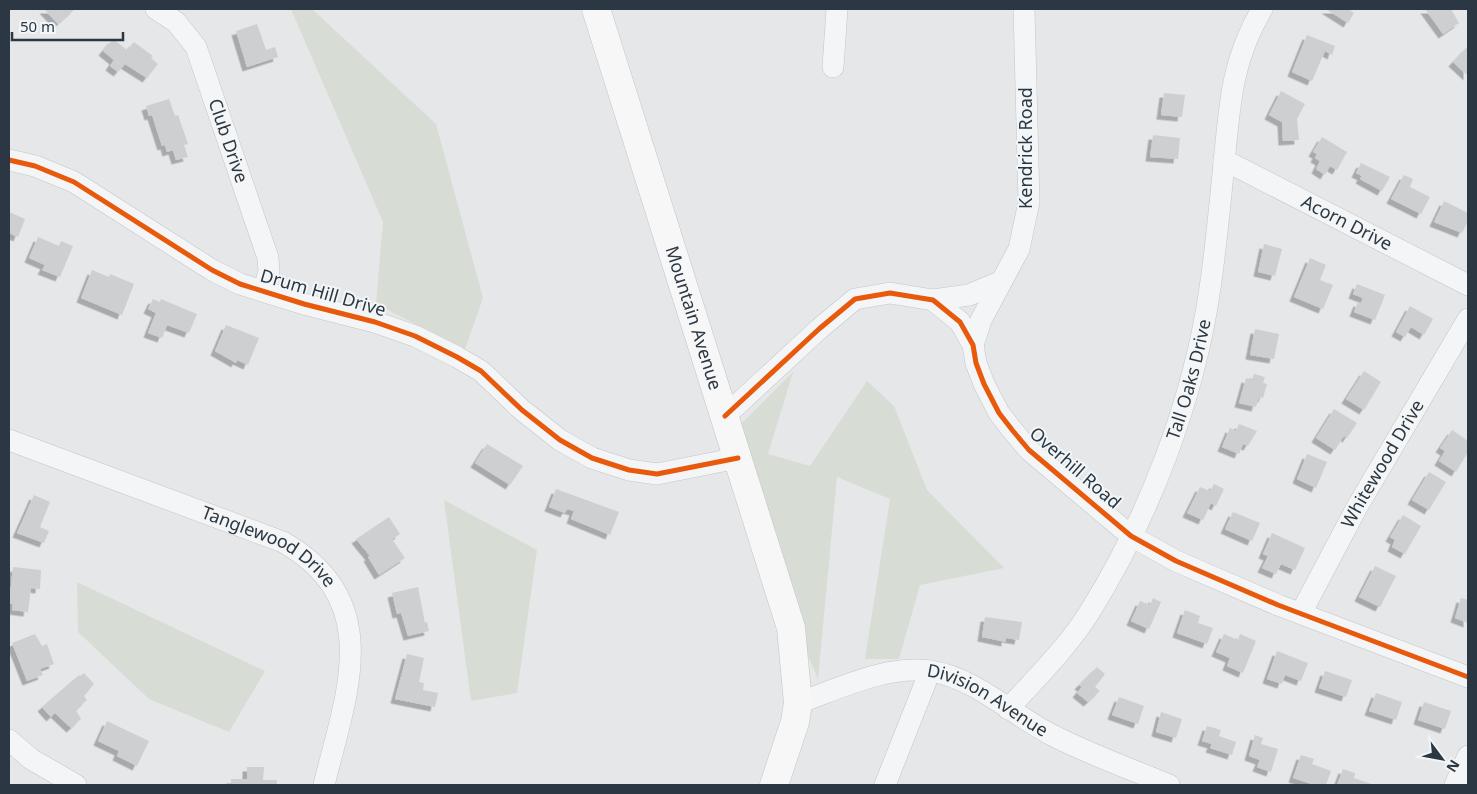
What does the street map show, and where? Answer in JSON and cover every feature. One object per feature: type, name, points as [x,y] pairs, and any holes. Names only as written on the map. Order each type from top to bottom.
[{"type":"main road","name":"Mountain Avenue","points":[[596,9],[791,628],[798,703],[795,722],[774,785]]},
{"type":"street","name":"Club Drive","points":[[156,9],[176,22],[196,47],[268,258],[268,271],[264,290]]},
{"type":"street","points":[[833,67],[837,9]]},
{"type":"street","name":"Kendrick Road","points":[[973,345],[981,320],[1019,249],[1029,202],[1024,9]]},
{"type":"street","name":"Tall Oaks Drive","points":[[1008,709],[1066,645],[1089,612],[1131,536],[1172,440],[1196,359],[1210,289],[1227,126],[1238,60],[1247,34],[1262,9]]},
{"type":"street","name":"Drum Hill Drive","points":[[9,160],[35,166],[74,182],[212,270],[240,284],[304,304],[375,322],[415,336],[457,357],[481,372],[522,410],[560,440],[592,458],[629,470],[657,474],[738,458]]},
{"type":"street","name":"Acorn Drive","points":[[1224,160],[1468,285]]},
{"type":"street","points":[[933,300],[969,294],[1000,282]]},
{"type":"street","name":"Overhill Road","points":[[725,416],[819,328],[855,299],[890,293],[933,300],[960,322],[973,345],[976,363],[984,384],[999,413],[1029,450],[1131,536],[1176,561],[1278,605],[1468,677]]},
{"type":"street","name":"Whitewood Drive","points":[[1301,613],[1357,507],[1468,319]]},
{"type":"street","name":"Tanglewood Drive","points":[[9,440],[283,542],[305,556],[323,574],[338,596],[347,620],[352,659],[348,685],[324,785]]},
{"type":"street","points":[[885,785],[930,671]]},
{"type":"street","name":"Division Avenue","points":[[798,703],[864,680],[895,672],[930,671],[955,678],[976,688],[1053,736],[1169,785]]},
{"type":"street","points":[[9,740],[31,759],[76,785]]},
{"type":"street","points":[[1455,785],[1468,756]]},
{"type":"shaded area","points":[[291,9],[312,9],[436,124],[483,298],[465,349],[376,304],[383,222]]},
{"type":"shaded area","points":[[793,372],[768,454],[810,466],[867,381],[894,406],[927,490],[1004,568],[920,585],[899,659],[865,659],[890,499],[837,477],[818,679],[806,651],[741,424]]},
{"type":"shaded area","points":[[444,500],[537,550],[517,693],[471,701]]},
{"type":"shaded area","points":[[77,582],[265,671],[229,732],[149,699],[78,632]]},
{"type":"building","points":[[44,9],[75,9],[58,24]]},
{"type":"building","points":[[1326,9],[1348,9],[1354,13],[1348,23]]},
{"type":"building","points":[[1425,9],[1451,9],[1459,23],[1443,34]]},
{"type":"building","points":[[257,24],[266,50],[275,47],[278,57],[247,67],[236,31]]},
{"type":"building","points":[[1307,35],[1335,46],[1332,55],[1325,51],[1312,81],[1292,72]]},
{"type":"building","points":[[113,39],[127,50],[134,42],[153,56],[151,58],[158,64],[147,78],[125,64],[118,72],[110,66],[114,60],[103,51]]},
{"type":"building","points":[[1468,48],[1468,76],[1453,62]]},
{"type":"building","points":[[1281,91],[1305,104],[1297,119],[1299,140],[1283,141],[1282,122],[1269,115]]},
{"type":"building","points":[[1164,93],[1185,95],[1182,117],[1161,115]]},
{"type":"building","points":[[169,99],[175,116],[178,115],[188,144],[184,145],[188,157],[176,160],[173,150],[167,152],[165,145],[162,146],[152,115],[149,116],[146,106]]},
{"type":"building","points":[[1153,135],[1180,138],[1178,159],[1150,157]]},
{"type":"building","points":[[1322,137],[1347,152],[1337,170],[1330,166],[1325,175],[1316,169],[1320,161],[1315,158],[1317,154],[1313,152]]},
{"type":"building","points":[[1361,163],[1390,177],[1382,191],[1360,179],[1362,176],[1356,173]]},
{"type":"building","points":[[1404,175],[1413,179],[1410,187],[1430,197],[1421,214],[1391,199]]},
{"type":"building","points":[[1444,201],[1468,213],[1468,221],[1462,233],[1434,222]]},
{"type":"building","points":[[9,212],[25,219],[18,237],[9,233]]},
{"type":"building","points":[[38,237],[59,246],[61,241],[73,246],[60,277],[42,270],[45,265],[29,258]]},
{"type":"building","points":[[1264,244],[1282,249],[1275,276],[1258,272]]},
{"type":"building","points":[[1310,258],[1326,265],[1320,280],[1333,285],[1323,309],[1294,297]]},
{"type":"building","points":[[92,270],[109,277],[110,274],[134,284],[122,315],[81,298]]},
{"type":"building","points":[[1357,284],[1385,295],[1375,320],[1354,312],[1358,302],[1361,303],[1363,298],[1353,294]]},
{"type":"building","points":[[153,299],[160,302],[161,299],[197,314],[189,333],[167,325],[162,338],[148,333],[156,313],[148,309]]},
{"type":"building","points":[[1410,306],[1433,319],[1424,335],[1411,327],[1405,337],[1396,332]]},
{"type":"building","points":[[226,325],[259,338],[248,365],[237,360],[236,363],[215,351]]},
{"type":"building","points":[[1255,329],[1279,334],[1274,359],[1250,355]]},
{"type":"building","points":[[1364,371],[1381,382],[1364,410],[1346,399]]},
{"type":"building","points":[[1254,374],[1265,377],[1263,383],[1267,384],[1263,398],[1259,397],[1256,407],[1239,403],[1246,378],[1252,380]]},
{"type":"building","points":[[1334,409],[1357,423],[1347,438],[1344,436],[1335,450],[1316,438]]},
{"type":"building","points":[[1239,424],[1257,431],[1248,446],[1243,444],[1239,454],[1222,447],[1230,428],[1236,431]]},
{"type":"building","points":[[1452,430],[1468,441],[1468,452],[1456,472],[1439,461],[1445,451],[1440,448]]},
{"type":"building","points":[[487,444],[523,466],[510,485],[475,463]]},
{"type":"building","points":[[1307,454],[1327,462],[1316,488],[1297,479]]},
{"type":"building","points":[[1429,472],[1446,482],[1429,510],[1412,500]]},
{"type":"building","points":[[1214,484],[1224,489],[1216,506],[1211,503],[1203,520],[1187,513],[1200,487],[1210,491]]},
{"type":"building","points":[[556,489],[619,512],[610,535],[571,519],[574,511],[567,509],[565,513],[549,507]]},
{"type":"building","points":[[34,495],[50,502],[40,527],[49,531],[44,543],[17,533]]},
{"type":"building","points":[[1233,512],[1260,523],[1252,541],[1225,529]]},
{"type":"building","points":[[1403,515],[1421,526],[1405,554],[1392,547],[1395,540],[1390,537]]},
{"type":"building","points":[[389,517],[400,534],[392,539],[405,558],[379,575],[368,557],[370,556],[356,539]]},
{"type":"building","points":[[1272,533],[1305,548],[1295,570],[1281,564],[1276,574],[1262,568],[1268,556],[1263,554]]},
{"type":"building","points":[[1375,566],[1396,576],[1380,607],[1359,597]]},
{"type":"building","points":[[13,567],[41,570],[40,589],[31,588],[28,612],[12,610],[13,604],[9,604]]},
{"type":"building","points":[[418,587],[425,623],[427,622],[429,631],[408,636],[401,613],[397,614],[392,593]]},
{"type":"building","points":[[1153,598],[1161,602],[1149,629],[1131,621],[1140,601],[1150,605]]},
{"type":"building","points":[[1461,598],[1468,600],[1468,623],[1455,618]]},
{"type":"building","points":[[1185,610],[1200,616],[1198,623],[1213,628],[1207,644],[1177,633]]},
{"type":"building","points":[[985,617],[1022,622],[1019,640],[1006,638],[1006,642],[982,637]]},
{"type":"building","points":[[35,634],[42,646],[47,644],[54,664],[40,669],[43,675],[27,681],[12,643]]},
{"type":"building","points":[[1224,634],[1238,640],[1240,634],[1256,641],[1243,673],[1227,666],[1230,658],[1216,652]]},
{"type":"building","points":[[1277,651],[1308,663],[1301,681],[1285,675],[1282,684],[1267,679]]},
{"type":"building","points":[[407,654],[424,658],[419,682],[424,683],[423,690],[438,693],[435,707],[395,699]]},
{"type":"building","points":[[1097,667],[1105,674],[1095,687],[1100,691],[1088,702],[1077,693],[1082,687],[1079,685]]},
{"type":"building","points":[[1325,671],[1352,680],[1346,697],[1319,688]]},
{"type":"building","points":[[84,673],[94,684],[84,696],[87,700],[76,710],[81,719],[71,728],[55,713],[51,717],[42,707],[79,675]]},
{"type":"building","points":[[1376,693],[1402,702],[1396,720],[1369,711]]},
{"type":"building","points":[[1119,697],[1144,706],[1138,724],[1112,715]]},
{"type":"building","points":[[1424,702],[1451,711],[1445,729],[1418,720]]},
{"type":"building","points":[[1161,712],[1182,719],[1176,738],[1156,732]]},
{"type":"building","points":[[107,721],[149,741],[137,766],[117,756],[119,751],[98,741]]},
{"type":"building","points":[[1207,726],[1221,730],[1219,736],[1236,742],[1232,755],[1210,748],[1212,744],[1202,741]]},
{"type":"building","points":[[1255,735],[1263,738],[1261,744],[1278,749],[1271,772],[1257,767],[1260,760],[1249,756]]},
{"type":"building","points":[[1301,755],[1314,759],[1312,764],[1331,771],[1326,785],[1315,785],[1293,778]]},
{"type":"building","points":[[247,767],[264,767],[263,780],[277,780],[277,785],[231,785],[231,779],[247,779]]},
{"type":"building","points":[[1343,769],[1355,773],[1354,778],[1374,785],[1337,785]]},
{"type":"cycle path","points":[[9,160],[35,166],[74,182],[212,270],[240,284],[304,304],[375,322],[415,336],[457,357],[481,371],[522,410],[560,440],[592,458],[629,470],[657,474],[738,458]]},
{"type":"cycle path","points":[[725,416],[819,329],[855,299],[890,293],[933,300],[960,322],[973,345],[976,363],[984,384],[999,413],[1013,431],[1029,450],[1131,536],[1176,561],[1278,605],[1468,677]]}]
